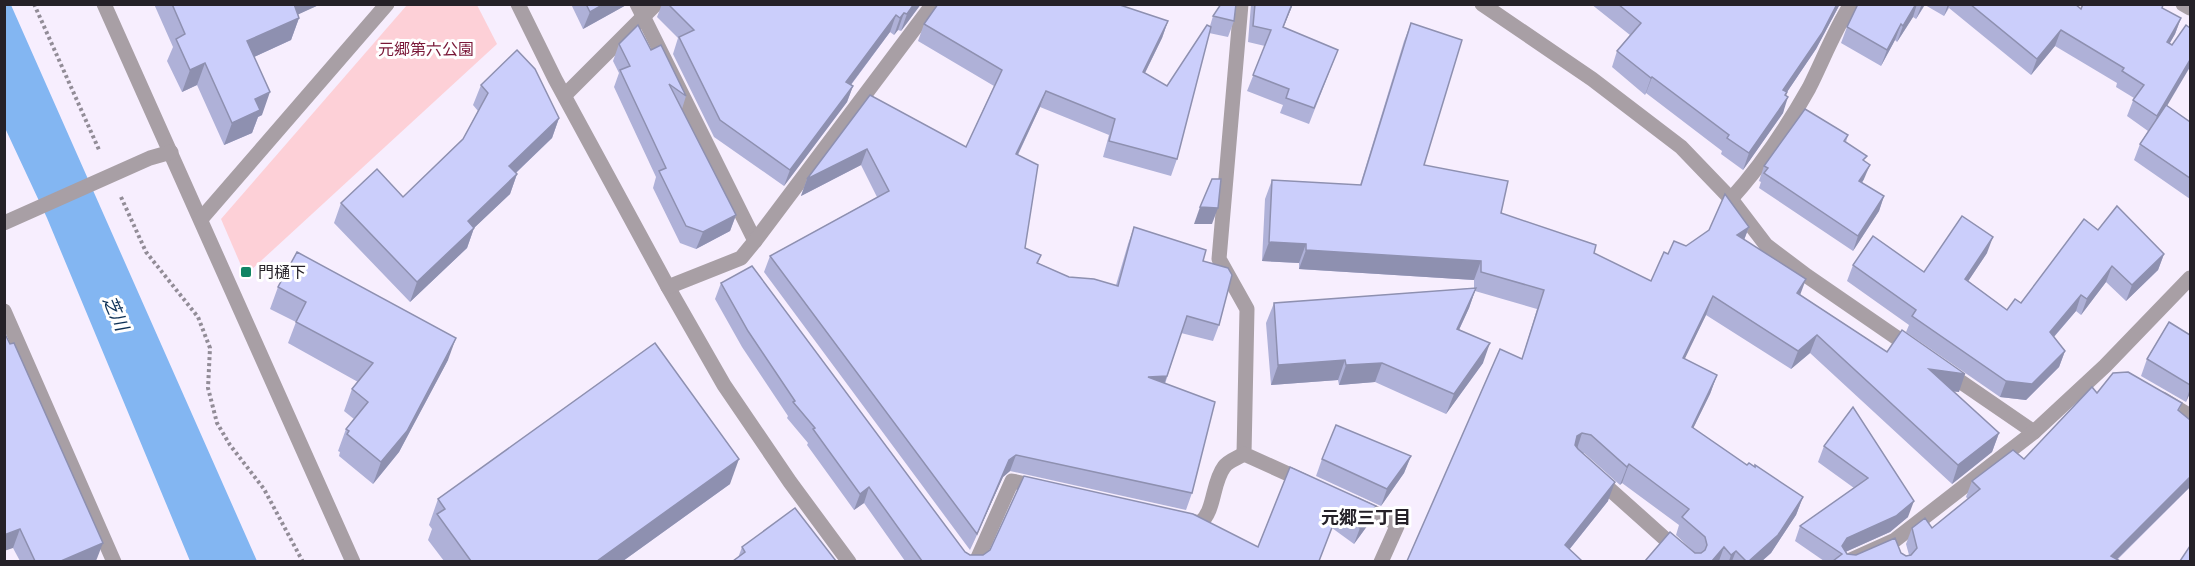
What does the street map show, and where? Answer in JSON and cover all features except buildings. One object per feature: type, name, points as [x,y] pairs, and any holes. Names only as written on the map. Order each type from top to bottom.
[{"type":"street","points":[[104,4],[353,561]]},
{"type":"street","points":[[201,219],[387,4]]},
{"type":"street","points":[[518,4],[668,287],[724,385],[790,482],[849,561]]},
{"type":"street","points":[[565,95],[641,10],[656,4]]},
{"type":"street","points":[[668,287],[744,263],[755,242],[933,4]]},
{"type":"street","points":[[1241,4],[1220,259],[1247,309],[1244,454]]},
{"type":"street","points":[[1482,4],[1592,79],[1672,140],[1731,199],[1766,245],[1807,276],[2034,432]]},
{"type":"street","points":[[1731,199],[1752,176],[1794,112],[1851,4]]},
{"type":"street","points":[[2183,4],[2190,8]]},
{"type":"street","points":[[641,10],[755,242]]},
{"type":"street","points":[[4,223],[150,158],[171,152]]},
{"type":"street","points":[[1846,561],[1896,545],[2034,432],[2110,368],[2190,278]]},
{"type":"street","points":[[4,311],[114,561]]},
{"type":"street","points":[[2152,393],[2190,416]]},
{"type":"street","points":[[1244,454],[1316,487]]},
{"type":"street","points":[[1166,516],[1200,523],[1206,518],[1217,479],[1226,465],[1244,454]]},
{"type":"street","points":[[1587,469],[1691,561]]},
{"type":"street","points":[[976,561],[1012,481],[1056,491]]},
{"type":"street","points":[[1336,496],[1398,524],[1381,561]]},
{"type":"path","points":[[34,4],[146,252],[198,317],[210,348],[208,388],[217,423],[230,445],[264,489],[303,561]]},
{"type":"green space","name":"元郷第六公園","points":[[407,5],[477,5],[497,44],[250,271],[243,270],[221,219]]},
{"type":"water","name":"芝川","points":[[4,5],[11,5],[257,561],[190,561],[47,218],[5,128]]},
{"type":"place","name":"門樋下","points":[[246,272]]},
{"type":"district","name":"元郷三丁目","points":[[1366,517]]}]
